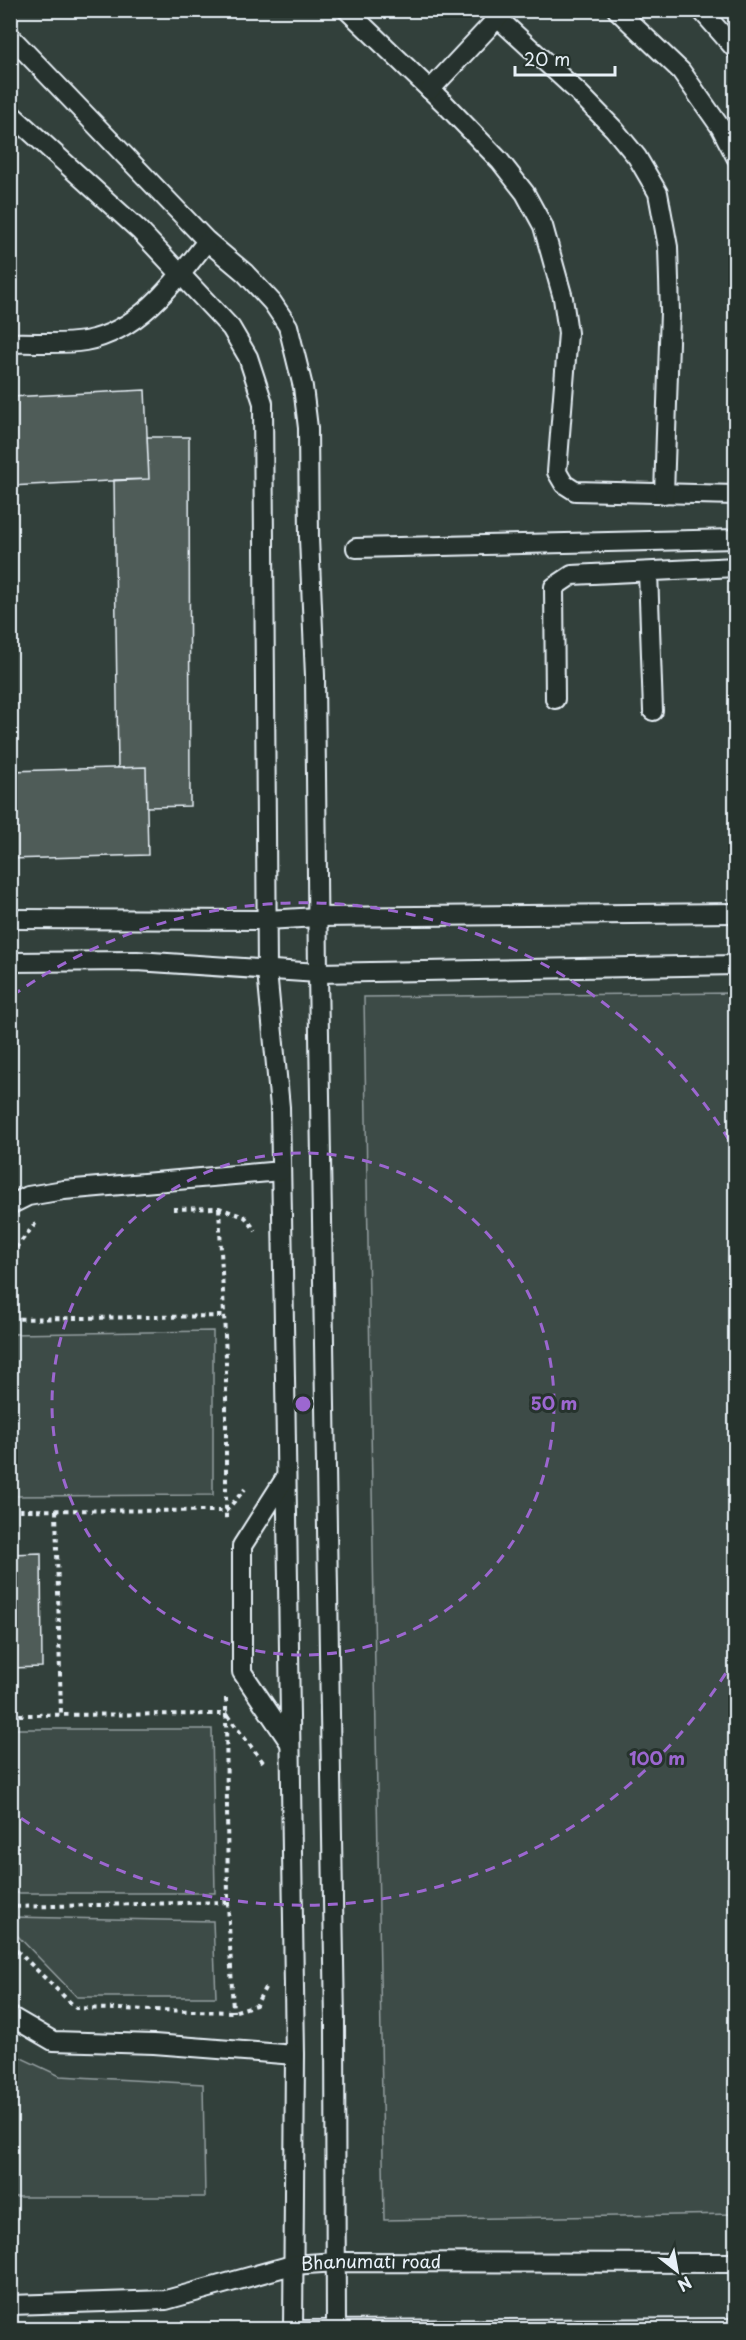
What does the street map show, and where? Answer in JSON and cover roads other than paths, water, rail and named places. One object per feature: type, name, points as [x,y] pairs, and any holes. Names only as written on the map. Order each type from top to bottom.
[{"type":"lane","points":[[347,10],[500,161],[525,193],[543,226],[560,287],[568,333],[556,472],[564,484],[575,491],[735,495]]},
{"type":"lane","points":[[617,10],[681,71],[721,128],[735,157]]},
{"type":"lane","points":[[701,10],[735,50]]},
{"type":"lane","points":[[430,90],[497,13],[614,129],[637,157],[658,193],[668,247],[670,312],[664,494]]},
{"type":"lane","points":[[10,36],[207,241],[245,273],[277,310],[288,326],[303,387],[308,428],[309,538],[315,676],[337,2262],[336,2329]]},
{"type":"lane","points":[[10,113],[140,231],[182,273],[231,328],[248,357],[263,403],[267,971],[280,1107],[295,2055],[293,2330]]},
{"type":"lane","points":[[10,343],[83,341],[107,335],[126,325],[146,309],[182,273],[207,241]]},
{"type":"lane","points":[[356,548],[735,539]]},
{"type":"lane","points":[[555,699],[554,587],[572,575],[735,567]]},
{"type":"lane","points":[[648,572],[653,711]]},
{"type":"lane","points":[[10,920],[267,920],[317,917],[735,913]]},
{"type":"lane","points":[[10,962],[137,961],[318,973],[735,965]]},
{"type":"lane","points":[[10,1205],[28,1196],[64,1190],[281,1171]]},
{"type":"lane","points":[[286,1477],[242,1546],[242,1672],[290,1743]]},
{"type":"lane","points":[[10,2016],[53,2041],[154,2044],[295,2055]]},
{"type":"lane","name":"Bhanumati road","points":[[10,2305],[166,2300],[292,2265],[337,2262],[735,2263]]},
{"type":"lane","points":[[303,2330],[735,2328]]}]
